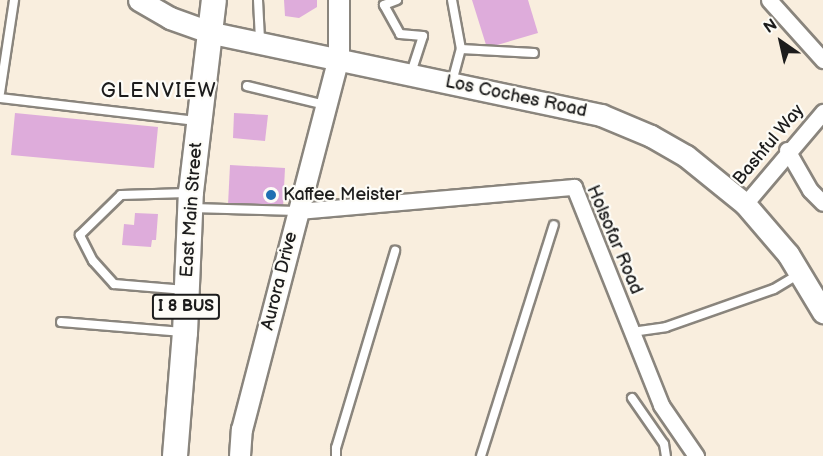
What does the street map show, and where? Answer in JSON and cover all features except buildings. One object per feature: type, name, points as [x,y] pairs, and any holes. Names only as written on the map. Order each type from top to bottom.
[{"type":"main road","name":"Los Coches Road","points":[[139,0],[170,18],[212,33],[601,115],[651,136],[686,156],[745,204],[801,273],[823,312]]},
{"type":"main road","name":"East Main Street","points":[[175,456],[185,333],[191,200],[198,121],[212,33],[214,0]]},
{"type":"street","name":"Aurora Drive","points":[[240,456],[242,430],[339,58],[339,0]]},
{"type":"street","points":[[769,0],[823,60]]},
{"type":"street","name":"Bashful Way","points":[[745,204],[788,150],[823,112]]},
{"type":"street","points":[[788,150],[810,189],[823,203]]},
{"type":"street","name":"Holsofar Road","points":[[298,212],[574,187],[661,405],[696,456]]},
{"type":"lane","points":[[0,93],[14,0]]},
{"type":"lane","points":[[258,0],[260,43]]},
{"type":"lane","points":[[397,0],[384,2],[400,34],[423,36],[411,75]]},
{"type":"lane","points":[[451,83],[461,49],[452,0]]},
{"type":"lane","points":[[461,49],[534,53]]},
{"type":"lane","points":[[247,86],[326,105]]},
{"type":"lane","points":[[0,98],[198,121]]},
{"type":"lane","points":[[187,291],[114,284],[93,261],[80,236],[121,195],[298,212]]},
{"type":"lane","points":[[481,456],[554,225]]},
{"type":"lane","points":[[336,456],[336,448],[396,251]]},
{"type":"lane","points":[[632,332],[666,327],[774,289],[801,273]]},
{"type":"lane","points":[[61,322],[185,333]]},
{"type":"lane","points":[[632,398],[664,444],[666,456]]},
{"type":"place","name":"Kaffee Meister","points":[[271,195]]},
{"type":"district","name":"GLENVIEW","points":[[159,91]]}]
